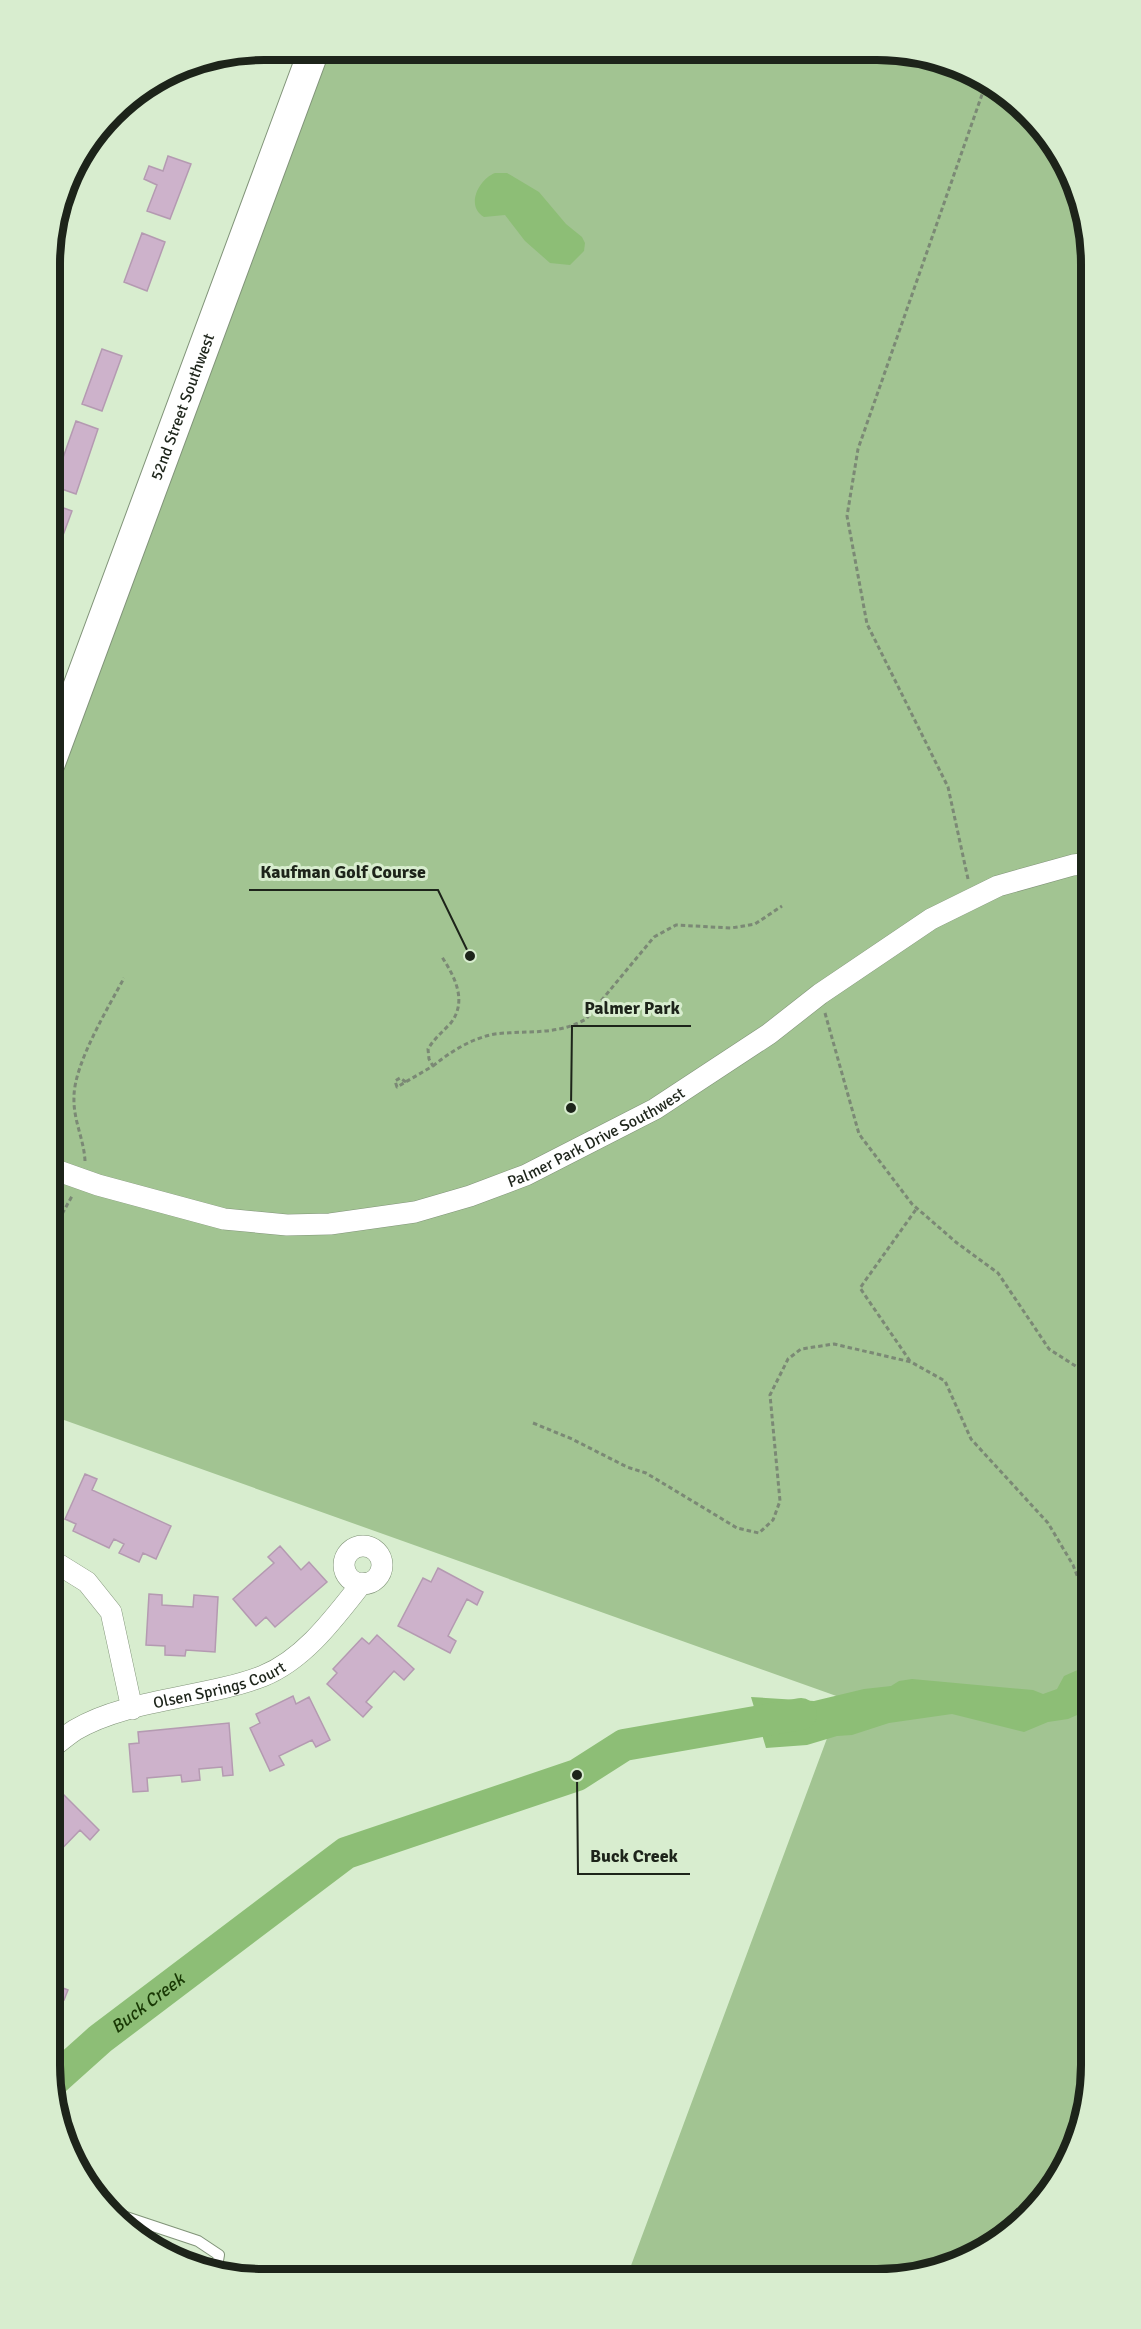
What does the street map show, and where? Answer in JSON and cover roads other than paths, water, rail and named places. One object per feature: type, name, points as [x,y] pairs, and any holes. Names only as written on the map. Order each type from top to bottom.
[{"type":"street","name":"52nd Street Southwest","points":[[60,737],[310,60]]},
{"type":"street","name":"Palmer Park Drive Southwest","points":[[60,1172],[181,1209],[224,1219],[287,1225],[330,1224],[415,1212],[470,1196],[526,1175],[655,1109],[769,1034],[820,994],[931,919],[998,886],[1081,864]]},
{"type":"street","points":[[60,1565],[87,1581],[111,1612],[132,1709]]},
{"type":"street","name":"Olsen Springs Court","points":[[60,1742],[76,1730],[118,1713],[265,1675],[299,1655],[362,1583]]},
{"type":"lane","points":[[131,2219],[198,2241],[219,2255],[218,2263]]},
{"type":"waterway","name":"Buck Creek","points":[[61,2074],[100,2039],[346,1853],[577,1775],[624,1745],[801,1714]]},
{"type":"place","name":"Kaufman Golf Course","points":[[470,956]]},
{"type":"place","name":"Palmer Park","points":[[571,1108]]},
{"type":"place","name":"Buck Creek","points":[[577,1775]]}]
